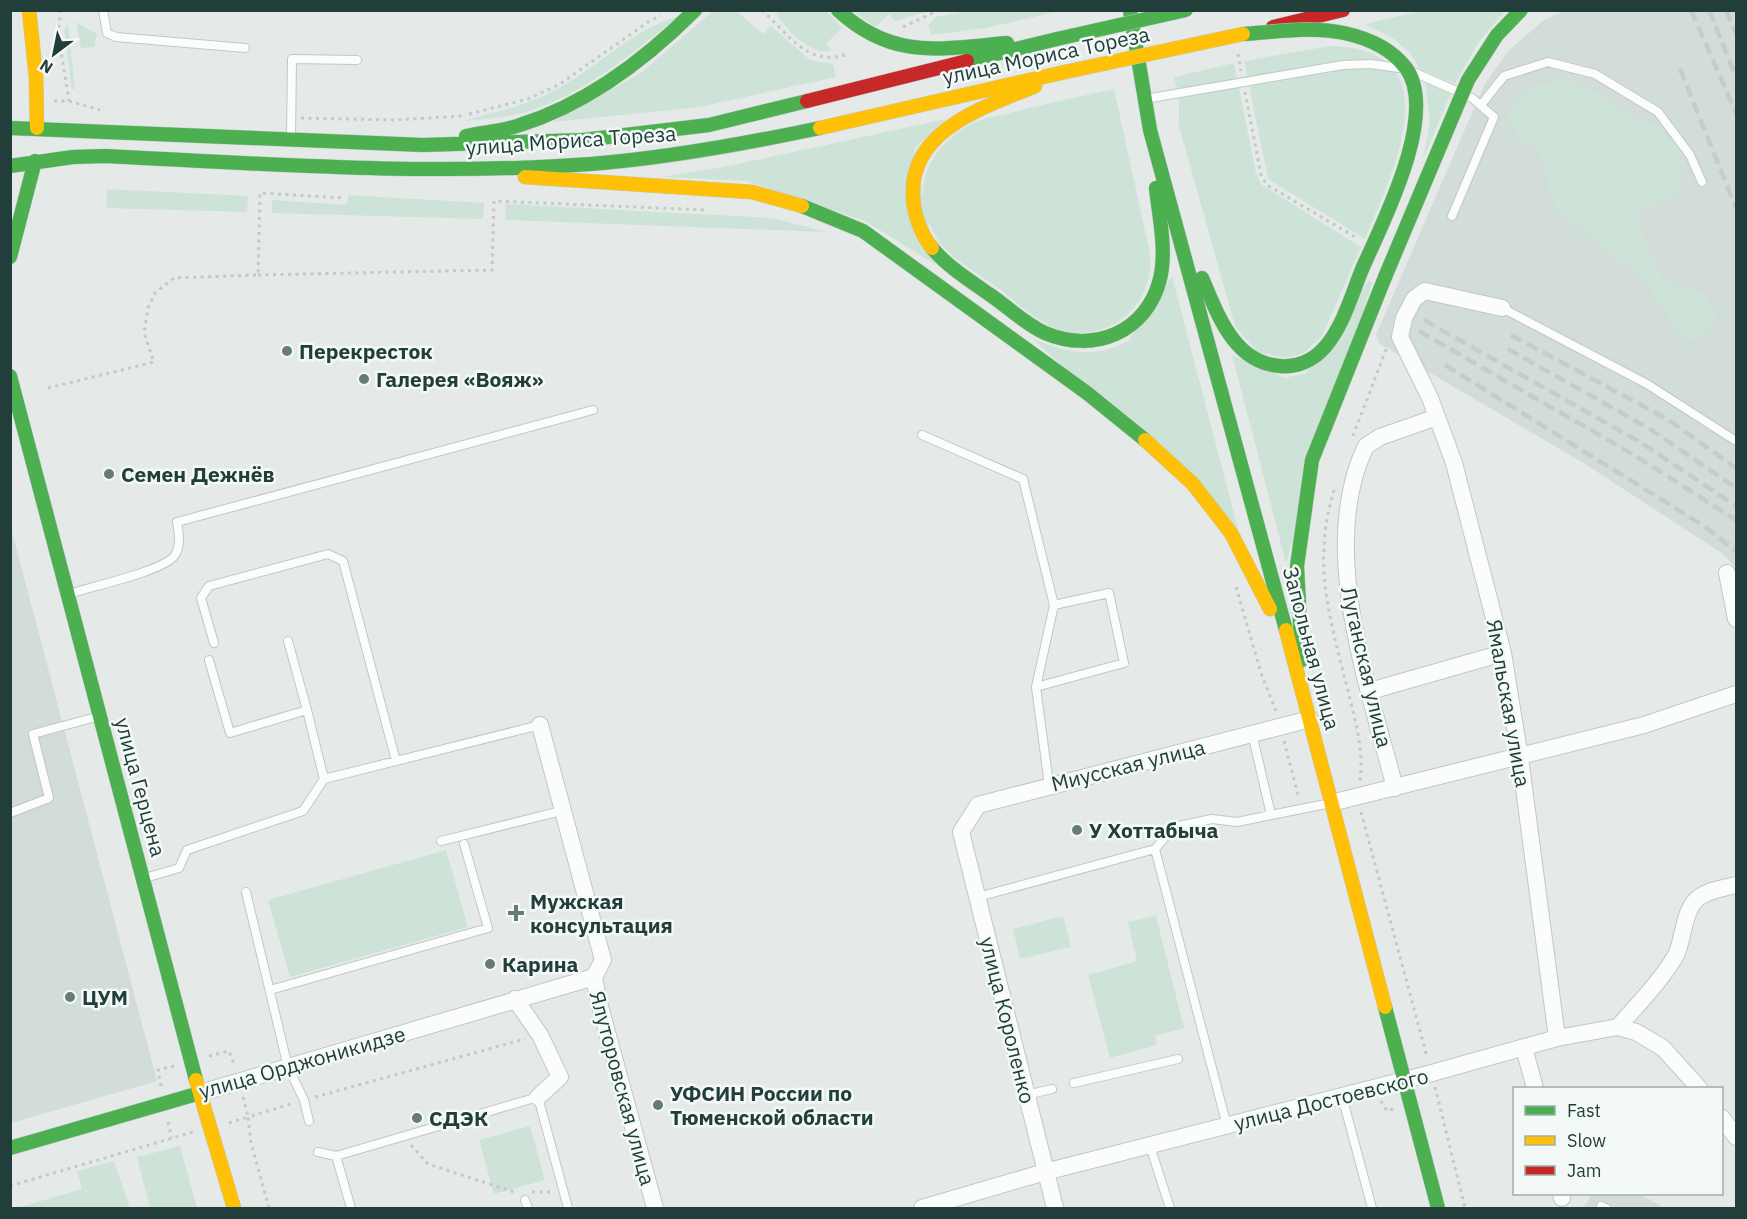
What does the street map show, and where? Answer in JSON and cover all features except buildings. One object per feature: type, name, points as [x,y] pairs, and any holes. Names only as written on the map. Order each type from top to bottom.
[{"type":"street","points":[[10,257],[28,196],[36,145],[37,102],[29,10]]},
{"type":"street","points":[[423,144],[517,126],[553,112],[628,67],[664,40],[695,10]]},
{"type":"street","points":[[838,10],[865,35],[900,47],[930,49],[1034,43]]},
{"type":"street","name":"Запольная улица","points":[[1130,10],[1150,130],[1310,718],[1438,1209]]},
{"type":"street","name":"улица Мориса Тореза","points":[[36,145],[291,138],[423,144],[583,140],[709,125],[1034,43],[1186,10]]},
{"type":"street","points":[[1243,34],[1343,10]]},
{"type":"street","points":[[1303,694],[1297,566],[1312,460],[1323,427],[1446,127],[1468,80],[1497,35],[1521,10]]},
{"type":"street","points":[[1174,216],[1215,308],[1235,344],[1253,360],[1263,364],[1292,367],[1320,352],[1334,333],[1415,138],[1418,107],[1410,76],[1399,59],[1388,49],[1360,36],[1325,31],[1243,34]]},
{"type":"street","name":"улица Мориса Тореза","points":[[10,128],[36,145],[105,156],[437,170],[591,164],[671,156],[758,140],[1042,80],[1065,72],[1243,34]]},
{"type":"street","points":[[1042,80],[965,117],[935,139],[918,161],[913,178],[912,194],[919,225],[933,249],[944,260],[1047,334],[1089,344],[1108,340],[1134,324],[1153,301],[1161,266],[1150,130]]},
{"type":"street","points":[[10,166],[36,145]]},
{"type":"street","points":[[437,170],[752,192],[809,208],[863,231],[1087,393],[1170,460],[1231,533],[1292,653]]},
{"type":"street","name":"Ямальская улица","points":[[1502,308],[1434,291],[1419,294],[1404,318],[1400,337],[1421,378],[1454,463],[1503,653],[1520,758],[1557,1038]]},
{"type":"street","name":"улица Герцена","points":[[10,376],[200,1092],[234,1209]]},
{"type":"street","name":"Луганская улица","points":[[1395,788],[1353,622],[1345,546],[1357,468],[1366,446],[1371,442],[1437,417]]},
{"type":"street","points":[[1727,573],[1737,619]]},
{"type":"street","points":[[1370,691],[1503,653]]},
{"type":"street","points":[[1331,803],[1520,758],[1644,725],[1737,694]]},
{"type":"street","name":"Миусская улица","points":[[961,832],[978,805],[1310,718]]},
{"type":"street","name":"Ялуторовская улица","points":[[540,725],[565,810],[603,960],[594,977],[655,1209]]},
{"type":"street","name":"улица Короленко","points":[[961,832],[1054,1209]]},
{"type":"street","points":[[1697,1087],[1663,1048],[1636,1032],[1618,1027],[1668,968],[1677,952],[1691,909],[1698,899],[1713,891],[1737,885]]},
{"type":"street","name":"улица Орджоникидзе","points":[[10,1148],[594,977]]},
{"type":"street","points":[[515,999],[540,1035],[560,1077],[538,1097]]},
{"type":"street","name":"улица Достоевского","points":[[1045,1172],[1405,1080],[1557,1038],[1618,1027]]},
{"type":"street","points":[[1524,1048],[1534,1087]]},
{"type":"street","points":[[1723,1119],[1737,1137]]},
{"type":"street","points":[[931,1208],[1045,1172]]},
{"type":"lane","points":[[103,10],[107,33],[116,37],[245,48]]},
{"type":"lane","points":[[291,138],[292,59],[357,60]]},
{"type":"lane","points":[[1481,105],[1504,76],[1548,62],[1595,74],[1658,112],[1690,155],[1702,182]]},
{"type":"lane","points":[[1145,99],[1343,65],[1371,64],[1421,75],[1481,105],[1494,117],[1452,216]]},
{"type":"lane","points":[[1502,308],[1647,384],[1737,441]]},
{"type":"lane","points":[[68,594],[147,571],[165,563],[174,555],[179,537],[177,522],[593,410]]},
{"type":"lane","points":[[922,435],[1023,479],[1054,605],[1036,687],[1049,785]]},
{"type":"lane","points":[[214,643],[201,598],[209,586],[328,554],[337,557],[343,561],[396,761]]},
{"type":"lane","points":[[1036,687],[1124,663],[1109,593],[1054,605]]},
{"type":"lane","points":[[288,641],[324,778]]},
{"type":"lane","points":[[209,660],[230,733],[307,710]]},
{"type":"lane","points":[[10,813],[49,798],[33,734],[100,716]]},
{"type":"lane","points":[[145,878],[179,868],[187,850],[303,811],[324,778],[540,725]]},
{"type":"lane","points":[[1252,733],[1271,815]]},
{"type":"lane","points":[[978,897],[1155,849],[1174,827],[1212,819],[1237,822],[1331,803]]},
{"type":"lane","points":[[441,840],[565,810]]},
{"type":"lane","points":[[270,990],[488,928],[464,844]]},
{"type":"lane","points":[[1155,849],[1227,1126]]},
{"type":"lane","points":[[246,892],[288,1067],[304,1100],[309,1121]]},
{"type":"lane","points":[[1074,1083],[1178,1059]]},
{"type":"lane","points":[[1026,1095],[1052,1089]]},
{"type":"lane","points":[[1342,1096],[1372,1209]]},
{"type":"lane","points":[[318,1152],[336,1156],[538,1097],[568,1209]]},
{"type":"lane","points":[[1150,1146],[1170,1209]]},
{"type":"lane","points":[[336,1156],[351,1209]]},
{"type":"path","points":[[61,10],[58,32],[69,100]]},
{"type":"path","points":[[762,10],[814,56],[833,58],[845,54]]},
{"type":"path","points":[[894,31],[939,10]]},
{"type":"path","points":[[291,117],[393,120],[447,118],[509,105],[560,84],[651,20],[666,14]]},
{"type":"path","points":[[37,102],[69,100],[81,106],[108,110]]},
{"type":"path","points":[[258,275],[260,193],[345,198]]},
{"type":"path","points":[[48,388],[154,362],[144,333],[148,308],[155,293],[174,278],[492,270],[494,201],[714,210]]},
{"type":"path","points":[[1233,579],[1262,676],[1280,725],[1301,809]]},
{"type":"path","points":[[269,1209],[250,1143],[248,1117],[540,1035]]},
{"type":"path","points":[[1437,1098],[1465,1209]]},
{"type":"path","points":[[404,1137],[428,1164],[518,1193]]},
{"type":"path","points":[[10,1186],[172,1138]]},
{"type":"path","points":[[527,1200],[563,1191]]},
{"type":"shaded area","points":[[1563,11],[1736,11],[1736,568],[1723,554],[1582,462],[1379,343],[1376,335],[1484,85],[1508,51],[1544,20]]},
{"type":"shaded area","points":[[10,524],[157,1081],[11,1123],[10,1123]]},
{"type":"shaded area","points":[[1591,1195],[1641,1195],[1665,1208],[1583,1208]]},
{"type":"green space","points":[[713,11],[736,11],[763,34],[771,26],[810,60],[833,64],[836,77],[700,107],[553,122],[641,73]]},
{"type":"green space","points":[[775,11],[826,11],[842,28],[826,44],[832,51],[815,49],[799,40],[785,26]]},
{"type":"green space","points":[[853,11],[930,11],[895,21],[889,14],[875,27]]},
{"type":"green space","points":[[966,11],[1060,11],[986,28],[931,35],[928,25],[936,17]]},
{"type":"green space","points":[[1421,11],[1505,11],[1478,43],[1455,84],[1420,69],[1410,53],[1394,39],[1365,24]]},
{"type":"green space","points":[[679,16],[604,73],[563,98],[519,114],[464,121],[516,106],[552,92],[634,37],[664,21]]},
{"type":"green space","points":[[76,22],[97,34],[94,47],[81,48]]},
{"type":"green space","points":[[68,24],[75,89],[72,89],[64,29]]},
{"type":"green space","points":[[1330,46],[1369,52],[1392,68],[1404,91],[1405,118],[1399,149],[1389,181],[1365,239],[1268,179],[1244,61]]},
{"type":"green space","points":[[1234,63],[1256,173],[1262,185],[1361,247],[1322,336],[1304,353],[1286,358],[1257,352],[1235,326],[1179,126],[1179,102],[1174,77]]},
{"type":"green space","points":[[1567,80],[1596,92],[1636,120],[1655,124],[1680,150],[1679,193],[1642,211],[1637,223],[1663,280],[1672,285],[1701,292],[1712,306],[1717,319],[1710,332],[1693,341],[1680,336],[1645,282],[1557,210],[1548,189],[1545,163],[1539,153],[1517,136],[1509,119],[1513,102],[1532,86]]},
{"type":"green space","points":[[1425,81],[1451,93],[1423,159],[1430,121]]},
{"type":"green space","points":[[1114,89],[1150,254],[1150,270],[1140,299],[1120,321],[1091,332],[1074,333],[1044,323],[945,249],[930,225],[924,208],[923,191],[932,160],[956,134],[973,123]]},
{"type":"green space","points":[[946,119],[914,149],[936,265],[865,221],[746,181],[661,177],[724,167]]},
{"type":"green space","points":[[107,189],[248,196],[247,212],[106,208]]},
{"type":"green space","points":[[348,195],[484,203],[483,219],[272,213],[272,200],[347,205]]},
{"type":"green space","points":[[506,204],[772,218],[827,232],[505,220]]},
{"type":"green space","points":[[1172,276],[1238,529],[1032,338],[1056,347],[1080,352],[1115,347],[1128,341]]},
{"type":"green space","points":[[1369,280],[1372,283],[1286,563],[1232,355],[1285,378],[1306,373]]},
{"type":"green space","points":[[446,850],[468,927],[290,977],[268,900]]},
{"type":"green space","points":[[1063,916],[1071,947],[1020,959],[1013,929]]},
{"type":"green space","points":[[1156,916],[1184,1028],[1155,1036],[1157,1045],[1110,1058],[1088,975],[1137,961],[1128,922]]},
{"type":"green space","points":[[530,1126],[545,1180],[494,1194],[479,1140]]},
{"type":"green space","points":[[180,1146],[197,1208],[150,1208],[137,1157]]},
{"type":"green space","points":[[114,1161],[130,1208],[17,1208],[82,1189],[77,1171]]},
{"type":"railway","points":[[1691,10],[1736,113]]},
{"type":"railway","points":[[1709,10],[1736,77]]},
{"type":"railway","points":[[1726,10],[1736,33]]},
{"type":"railway","points":[[1680,69],[1736,208]]},
{"type":"railway","points":[[1424,320],[1640,442],[1736,506]]},
{"type":"railway","points":[[1419,331],[1634,455],[1736,520]]},
{"type":"railway","points":[[1511,335],[1667,419],[1736,468]]},
{"type":"railway","points":[[1508,349],[1650,429],[1736,488]]},
{"type":"railway","points":[[1445,365],[1704,526],[1736,551]]},
{"type":"traffic: fast","points":[[466,136],[514,127],[569,105],[636,62],[695,10]]},
{"type":"traffic: fast","points":[[838,10],[858,26],[878,37],[917,48],[1007,43]]},
{"type":"traffic: fast","points":[[1130,10],[1150,130],[1286,630]]},
{"type":"traffic: fast","points":[[1057,39],[1186,10]]},
{"type":"traffic: fast","points":[[1385,277],[1468,80],[1497,35],[1521,10]]},
{"type":"traffic: fast","points":[[1243,34],[1306,30],[1344,33],[1386,49],[1406,68],[1414,88],[1416,112],[1412,139],[1394,196],[1363,267]]},
{"type":"traffic: fast","points":[[967,61],[1057,39]]},
{"type":"traffic: fast","points":[[10,128],[423,145],[583,140],[709,125],[807,101]]},
{"type":"traffic: fast","points":[[10,166],[73,157],[105,156],[348,168],[530,167],[591,164],[677,154],[820,128]]},
{"type":"traffic: fast","points":[[10,257],[35,161]]},
{"type":"traffic: fast","points":[[932,248],[959,273],[1045,333],[1063,339],[1082,341],[1099,339],[1116,334],[1131,325],[1143,313],[1160,279],[1163,257],[1162,234],[1156,188]]},
{"type":"traffic: fast","points":[[802,206],[863,231],[1087,393],[1145,440]]},
{"type":"traffic: fast","points":[[1202,278],[1214,307],[1239,347],[1264,363],[1293,366],[1316,356],[1332,338],[1363,267]]},
{"type":"traffic: fast","points":[[1302,660],[1297,566],[1312,460],[1385,277]]},
{"type":"traffic: fast","points":[[10,376],[196,1080]]},
{"type":"traffic: fast","points":[[1385,1007],[1438,1208]]},
{"type":"traffic: fast","points":[[10,1148],[200,1093]]},
{"type":"traffic: slow","points":[[29,10],[36,77],[37,128]]},
{"type":"traffic: slow","points":[[1065,72],[1243,34]]},
{"type":"traffic: slow","points":[[820,128],[1065,72]]},
{"type":"traffic: slow","points":[[932,248],[919,224],[913,197],[915,174],[923,154],[954,124],[974,112],[1035,86]]},
{"type":"traffic: slow","points":[[525,177],[752,192],[802,206]]},
{"type":"traffic: slow","points":[[1145,440],[1193,484],[1231,533],[1270,609]]},
{"type":"traffic: slow","points":[[1286,630],[1385,1007]]},
{"type":"traffic: slow","points":[[196,1080],[234,1208]]},
{"type":"traffic: jam","points":[[1273,27],[1343,10]]},
{"type":"traffic: jam","points":[[807,101],[967,61]]},
{"type":"place","name":"Перекресток","points":[[287,351]]},
{"type":"place","name":"Галерея «Вояж»","points":[[364,379]]},
{"type":"place","name":"Семен Дежнёв","points":[[109,474]]},
{"type":"place","name":"У Хоттабыча","points":[[1077,830]]},
{"type":"place","name":"Мужская консультация","points":[[516,913]]},
{"type":"place","name":"Карина","points":[[490,964]]},
{"type":"place","name":"ЦУМ","points":[[70,997]]},
{"type":"place","name":"УФСИН России по Тюменской области","points":[[658,1105]]},
{"type":"place","name":"СДЭК","points":[[417,1118]]}]
